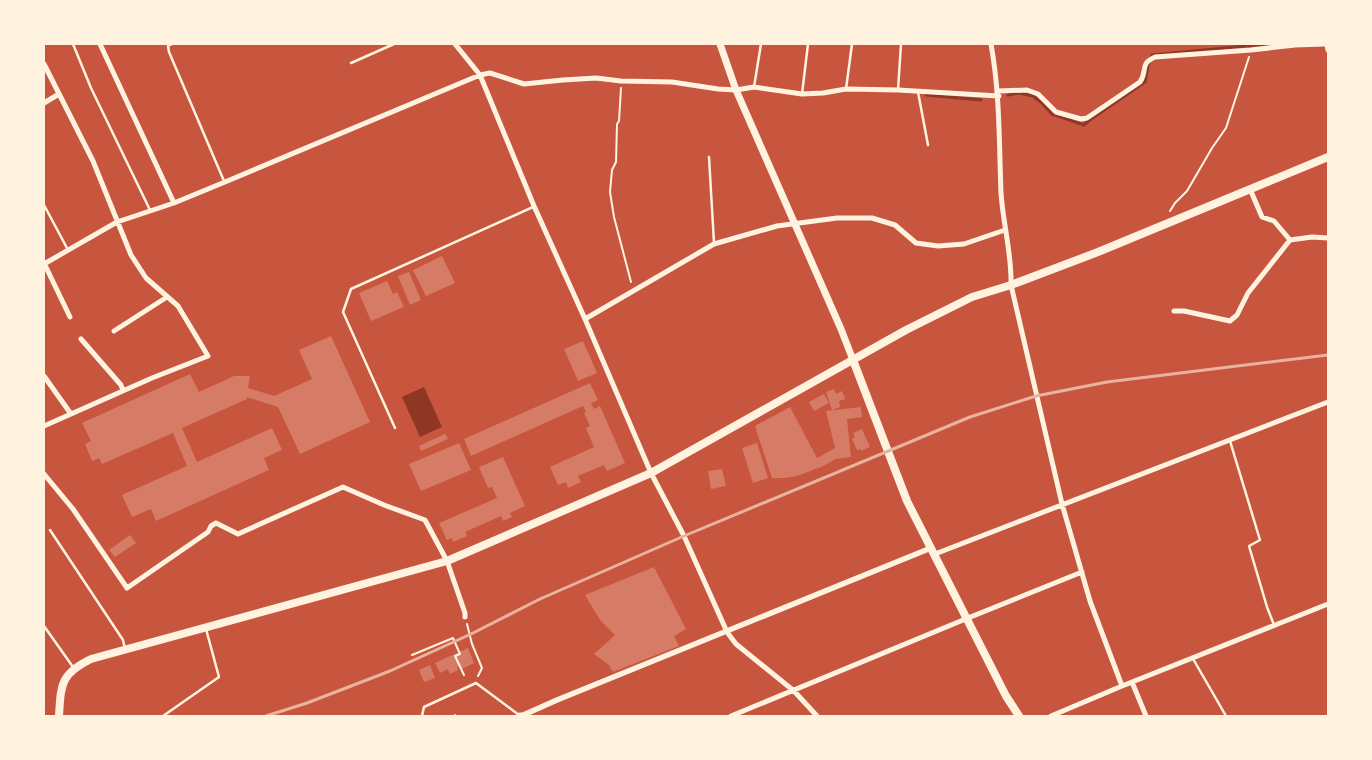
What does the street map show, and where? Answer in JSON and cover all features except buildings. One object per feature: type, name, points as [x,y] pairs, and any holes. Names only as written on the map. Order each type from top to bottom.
[{"type":"main road","points":[[720,44],[736,90],[841,329],[907,501],[1006,696],[1019,716]]},
{"type":"main road","points":[[59,716],[61,689],[67,676],[74,668],[91,659],[447,561],[651,473],[906,330],[972,297],[1011,285],[1098,252],[1328,157]]},
{"type":"street","points":[[100,44],[174,203]]},
{"type":"street","points":[[456,44],[480,75],[534,206],[651,473],[684,536],[727,632],[736,644],[794,691],[817,716]]},
{"type":"street","points":[[991,44],[998,94],[1001,194],[1012,269],[1011,285],[1062,504],[1090,601],[1122,686]]},
{"type":"street","points":[[70,317],[44,264],[117,222],[174,203],[480,75],[490,73],[524,84],[596,78],[621,81],[672,82],[718,90],[754,87],[802,94],[846,90],[898,90],[998,94],[1027,90],[1038,94],[1056,112],[1082,119],[1087,118],[1140,82],[1144,77],[1144,64],[1155,57],[1251,50],[1295,44],[1325,44],[1328,50]]},
{"type":"street","points":[[44,64],[93,161],[131,255],[146,278],[178,306],[208,356],[44,426]]},
{"type":"street","points":[[44,103],[59,94]]},
{"type":"street","points":[[1250,189],[1262,217],[1274,221],[1290,240]]},
{"type":"street","points":[[585,319],[714,244],[777,226],[837,218],[872,218],[895,225],[916,243],[938,246],[964,244],[1005,230]]},
{"type":"street","points":[[1174,311],[1184,311],[1230,321],[1237,315],[1248,293],[1290,240],[1312,237],[1328,238]]},
{"type":"street","points":[[114,331],[167,297]]},
{"type":"street","points":[[81,339],[121,385],[123,391]]},
{"type":"street","points":[[44,376],[71,414]]},
{"type":"street","points":[[520,716],[556,700],[933,551],[1097,492],[1328,402]]},
{"type":"street","points":[[44,474],[73,509],[127,588],[208,532],[211,526],[216,523],[238,534],[343,487],[425,520],[447,561],[465,617]]},
{"type":"street","points":[[731,716],[1082,572]]},
{"type":"street","points":[[1051,716],[1192,657],[1328,604]]},
{"type":"street","points":[[1132,682],[1146,716]]},
{"type":"lane","points":[[73,44],[91,88],[151,211]]},
{"type":"lane","points":[[172,44],[168,46],[169,52],[225,182]]},
{"type":"lane","points":[[351,63],[394,44]]},
{"type":"lane","points":[[754,87],[761,44]]},
{"type":"lane","points":[[802,94],[808,44]]},
{"type":"lane","points":[[846,90],[852,44]]},
{"type":"lane","points":[[898,90],[902,44]]},
{"type":"lane","points":[[918,91],[928,145]]},
{"type":"lane","points":[[709,157],[714,244]]},
{"type":"lane","points":[[44,205],[68,250]]},
{"type":"lane","points":[[395,428],[343,312],[350,289],[534,206]]},
{"type":"lane","points":[[1230,440],[1260,540],[1249,546],[1266,607],[1274,625]]},
{"type":"lane","points":[[50,530],[122,640],[126,650]]},
{"type":"lane","points":[[44,626],[74,668]]},
{"type":"lane","points":[[163,716],[220,677],[206,628]]},
{"type":"lane","points":[[1192,657],[1226,716]]},
{"type":"lane","points":[[422,716],[424,707],[476,683],[520,716]]},
{"type":"path","points":[[1169,223],[1170,211],[1187,191],[1226,128],[1251,50]]},
{"type":"path","points":[[621,81],[616,162],[612,170],[610,192],[614,217],[634,291]]},
{"type":"path","points":[[465,617],[471,634],[472,644],[482,668],[476,683]]},
{"type":"path","points":[[412,655],[453,638],[460,654],[455,656],[464,675]]},
{"type":"shaded area","points":[[424,387],[442,427],[420,437],[402,397]]},
{"type":"waterway","points":[[1008,95],[1019,93],[1033,96],[1052,114],[1084,125],[1145,82],[1152,55],[1266,44]]},
{"type":"waterway","points":[[926,95],[981,100]]},
{"type":"railway","points":[[266,716],[307,703],[390,671],[471,634],[540,599],[684,536],[970,417],[1036,396],[1107,382],[1328,355]]}]
